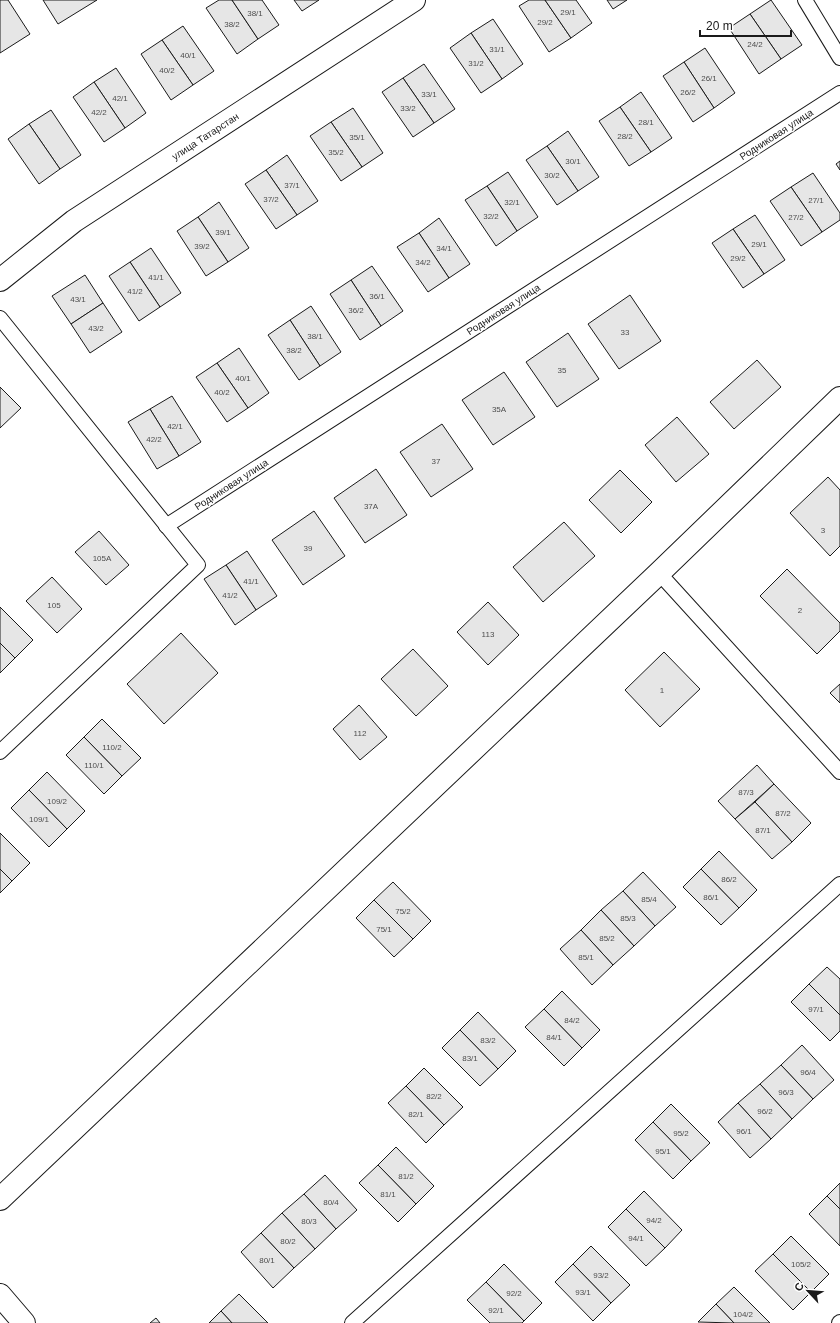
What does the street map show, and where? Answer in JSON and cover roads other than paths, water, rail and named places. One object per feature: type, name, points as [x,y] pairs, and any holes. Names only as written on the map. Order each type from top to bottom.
[{"type":"street","name":"улица Татарстан","points":[[0,280],[74,221],[414,0]]},
{"type":"street","points":[[0,1199],[659,573],[840,398]]},
{"type":"street","points":[[0,1295],[24,1323]]},
{"type":"lane","points":[[805,0],[840,58]]},
{"type":"lane","name":"Родниковая улица","points":[[166,526],[840,93]]},
{"type":"lane","points":[[0,318],[198,565],[0,752]]},
{"type":"lane","points":[[659,573],[840,772]]},
{"type":"lane","points":[[352,1323],[840,884]]}]
